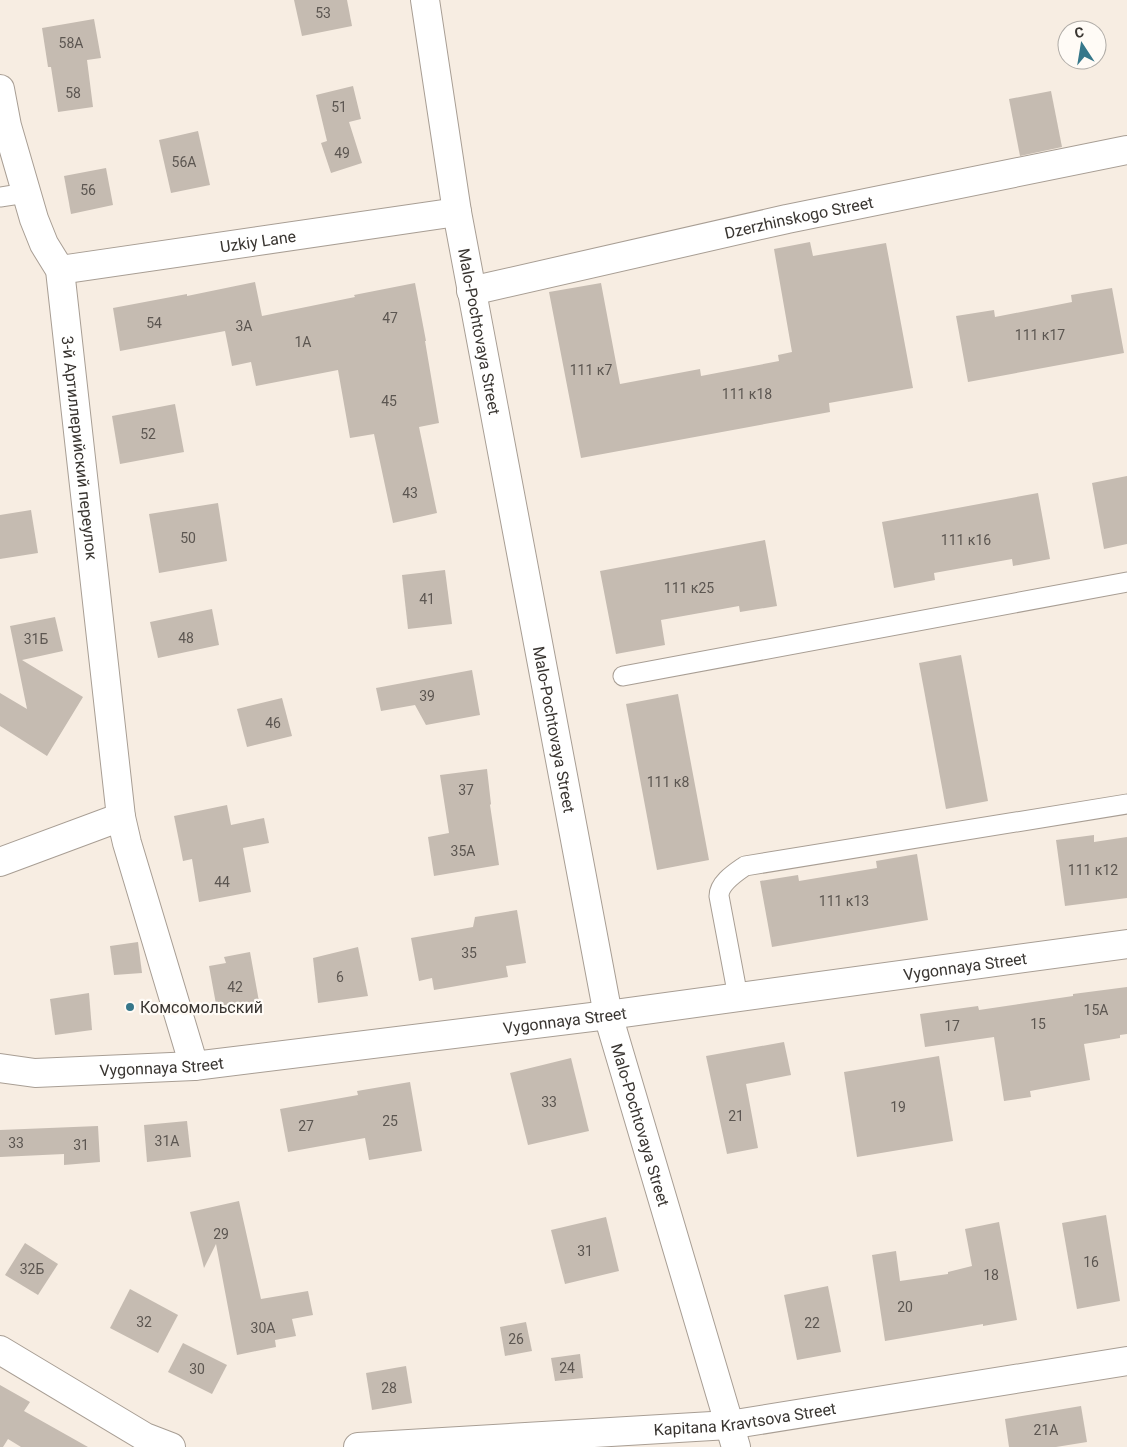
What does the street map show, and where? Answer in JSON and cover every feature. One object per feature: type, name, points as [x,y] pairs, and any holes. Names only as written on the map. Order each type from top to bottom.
[{"type":"street","name":"Malo-Pochtovaya Street","points":[[425,0],[471,291],[608,1015],[729,1440]]},
{"type":"street","name":"3-й Артиллерийский переулок","points":[[0,92],[7,126],[13,195],[37,228],[44,244],[60,270],[120,817],[194,1066]]},
{"type":"street","name":"Dzerzhinskogo Street","points":[[471,291],[786,219],[1127,150]]},
{"type":"street","name":"Uzkiy Lane","points":[[60,270],[457,212]]},
{"type":"street","points":[[0,862],[120,817]]},
{"type":"street","name":"Vygonnaya Street","points":[[0,1068],[35,1073],[194,1066],[608,1015],[1127,944]]},
{"type":"street","points":[[0,1350],[143,1442],[171,1447]]},
{"type":"street","name":"Kapitana Kravtsova Street","points":[[358,1447],[729,1440],[1127,1362]]},
{"type":"lane","points":[[623,676],[1127,582]]},
{"type":"lane","points":[[738,997],[719,890],[723,884],[745,866],[1127,804]]},
{"type":"building","points":[[294,0],[347,0],[352,26],[302,36]]},
{"type":"building","points":[[94,19],[101,58],[87,60],[93,107],[58,112],[51,67],[48,67],[42,28]]},
{"type":"building","points":[[353,86],[361,119],[349,122],[362,163],[331,173],[321,143],[327,141],[316,95]]},
{"type":"building","points":[[1051,91],[1062,147],[1020,156],[1009,99]]},
{"type":"building","points":[[198,131],[210,185],[171,193],[159,140]]},
{"type":"building","points":[[106,168],[113,205],[71,214],[64,176]]},
{"type":"building","points":[[810,242],[813,256],[886,243],[913,388],[829,403],[830,412],[581,458],[549,292],[601,283],[620,384],[700,369],[701,376],[779,361],[778,355],[792,352],[774,249]]},
{"type":"building","points":[[255,282],[262,316],[415,283],[439,423],[419,427],[437,513],[393,523],[374,434],[350,438],[338,370],[256,386],[251,362],[232,366],[225,331],[120,351],[113,308],[187,294],[187,296]]},
{"type":"building","points":[[1112,288],[1124,353],[968,382],[956,316],[994,310],[995,317],[1072,302],[1071,295]]},
{"type":"building","points":[[175,404],[184,452],[120,464],[112,416]]},
{"type":"building","points":[[1127,476],[1127,544],[1104,549],[1092,483]]},
{"type":"building","points":[[1038,493],[1050,559],[1013,566],[1012,559],[934,573],[935,580],[894,588],[882,522]]},
{"type":"building","points":[[218,503],[227,561],[159,573],[149,514]]},
{"type":"building","points":[[31,510],[38,553],[0,559],[0,515]]},
{"type":"building","points":[[765,540],[777,606],[740,612],[739,606],[661,620],[665,645],[616,654],[600,571]]},
{"type":"building","points":[[445,570],[452,624],[408,629],[402,575]]},
{"type":"building","points":[[212,609],[219,645],[158,658],[150,622]]},
{"type":"building","points":[[55,617],[63,651],[22,660],[83,697],[47,756],[0,726],[0,693],[27,709],[10,626]]},
{"type":"building","points":[[961,655],[988,801],[946,809],[919,663]]},
{"type":"building","points":[[472,670],[480,715],[426,725],[415,705],[381,711],[376,688]]},
{"type":"building","points":[[678,694],[709,860],[657,870],[626,704]]},
{"type":"building","points":[[282,698],[292,736],[247,747],[237,709]]},
{"type":"building","points":[[487,769],[499,865],[434,876],[428,837],[449,833],[440,775]]},
{"type":"building","points":[[227,805],[231,825],[264,818],[269,843],[243,848],[251,892],[199,902],[192,859],[183,861],[174,816]]},
{"type":"building","points":[[1094,835],[1094,842],[1127,837],[1127,898],[1065,906],[1056,840]]},
{"type":"building","points":[[917,854],[928,920],[772,947],[760,881],[798,875],[799,881],[877,868],[876,861]]},
{"type":"building","points":[[517,910],[526,963],[506,966],[508,977],[434,990],[432,978],[419,981],[411,938],[473,927],[475,917]]},
{"type":"building","points":[[138,942],[142,973],[114,975],[110,946]]},
{"type":"building","points":[[358,947],[368,996],[318,1003],[313,958]]},
{"type":"building","points":[[250,952],[260,1007],[218,1015],[209,966],[226,963],[224,957]]},
{"type":"building","points":[[1127,987],[1127,1034],[1120,1035],[1120,1038],[1084,1044],[1090,1080],[1030,1091],[1031,1097],[1004,1101],[994,1037],[925,1047],[920,1014],[978,1006],[979,1010]]},
{"type":"building","points":[[89,993],[92,1030],[55,1035],[50,999]]},
{"type":"building","points":[[784,1042],[791,1075],[746,1084],[758,1148],[727,1154],[706,1056]]},
{"type":"building","points":[[939,1056],[953,1141],[857,1157],[844,1072]]},
{"type":"building","points":[[571,1058],[589,1131],[528,1145],[510,1073]]},
{"type":"building","points":[[410,1082],[422,1151],[369,1160],[365,1138],[288,1152],[280,1109],[358,1095],[357,1091]]},
{"type":"building","points":[[187,1121],[191,1157],[147,1162],[144,1125]]},
{"type":"building","points":[[98,1126],[100,1162],[64,1165],[64,1154],[0,1157],[0,1130]]},
{"type":"building","points":[[239,1201],[261,1299],[308,1291],[313,1315],[292,1319],[296,1336],[275,1340],[276,1347],[237,1355],[216,1244],[204,1268],[190,1212]]},
{"type":"building","points":[[1106,1215],[1120,1301],[1077,1309],[1062,1223]]},
{"type":"building","points":[[606,1217],[619,1271],[565,1284],[551,1230]]},
{"type":"building","points":[[999,1222],[1017,1320],[885,1341],[872,1255],[896,1251],[900,1281],[948,1274],[948,1272],[972,1266],[965,1229]]},
{"type":"building","points":[[25,1243],[58,1264],[38,1295],[5,1275]]},
{"type":"building","points":[[828,1286],[841,1352],[797,1360],[784,1295]]},
{"type":"building","points":[[130,1289],[178,1315],[158,1353],[110,1328]]},
{"type":"building","points":[[526,1322],[532,1351],[505,1356],[500,1327]]},
{"type":"building","points":[[183,1343],[227,1365],[212,1394],[168,1372]]},
{"type":"building","points":[[580,1354],[583,1378],[555,1381],[551,1358]]},
{"type":"building","points":[[406,1366],[412,1403],[372,1410],[366,1373]]},
{"type":"building","points":[[0,1385],[30,1402],[24,1411],[88,1447],[21,1447],[8,1439],[3,1447],[0,1447]]},
{"type":"building","points":[[1081,1406],[1087,1442],[1056,1447],[1009,1447],[1005,1419]]},
{"type":"place","name":"Комсомольский","points":[[130,1007]]}]
